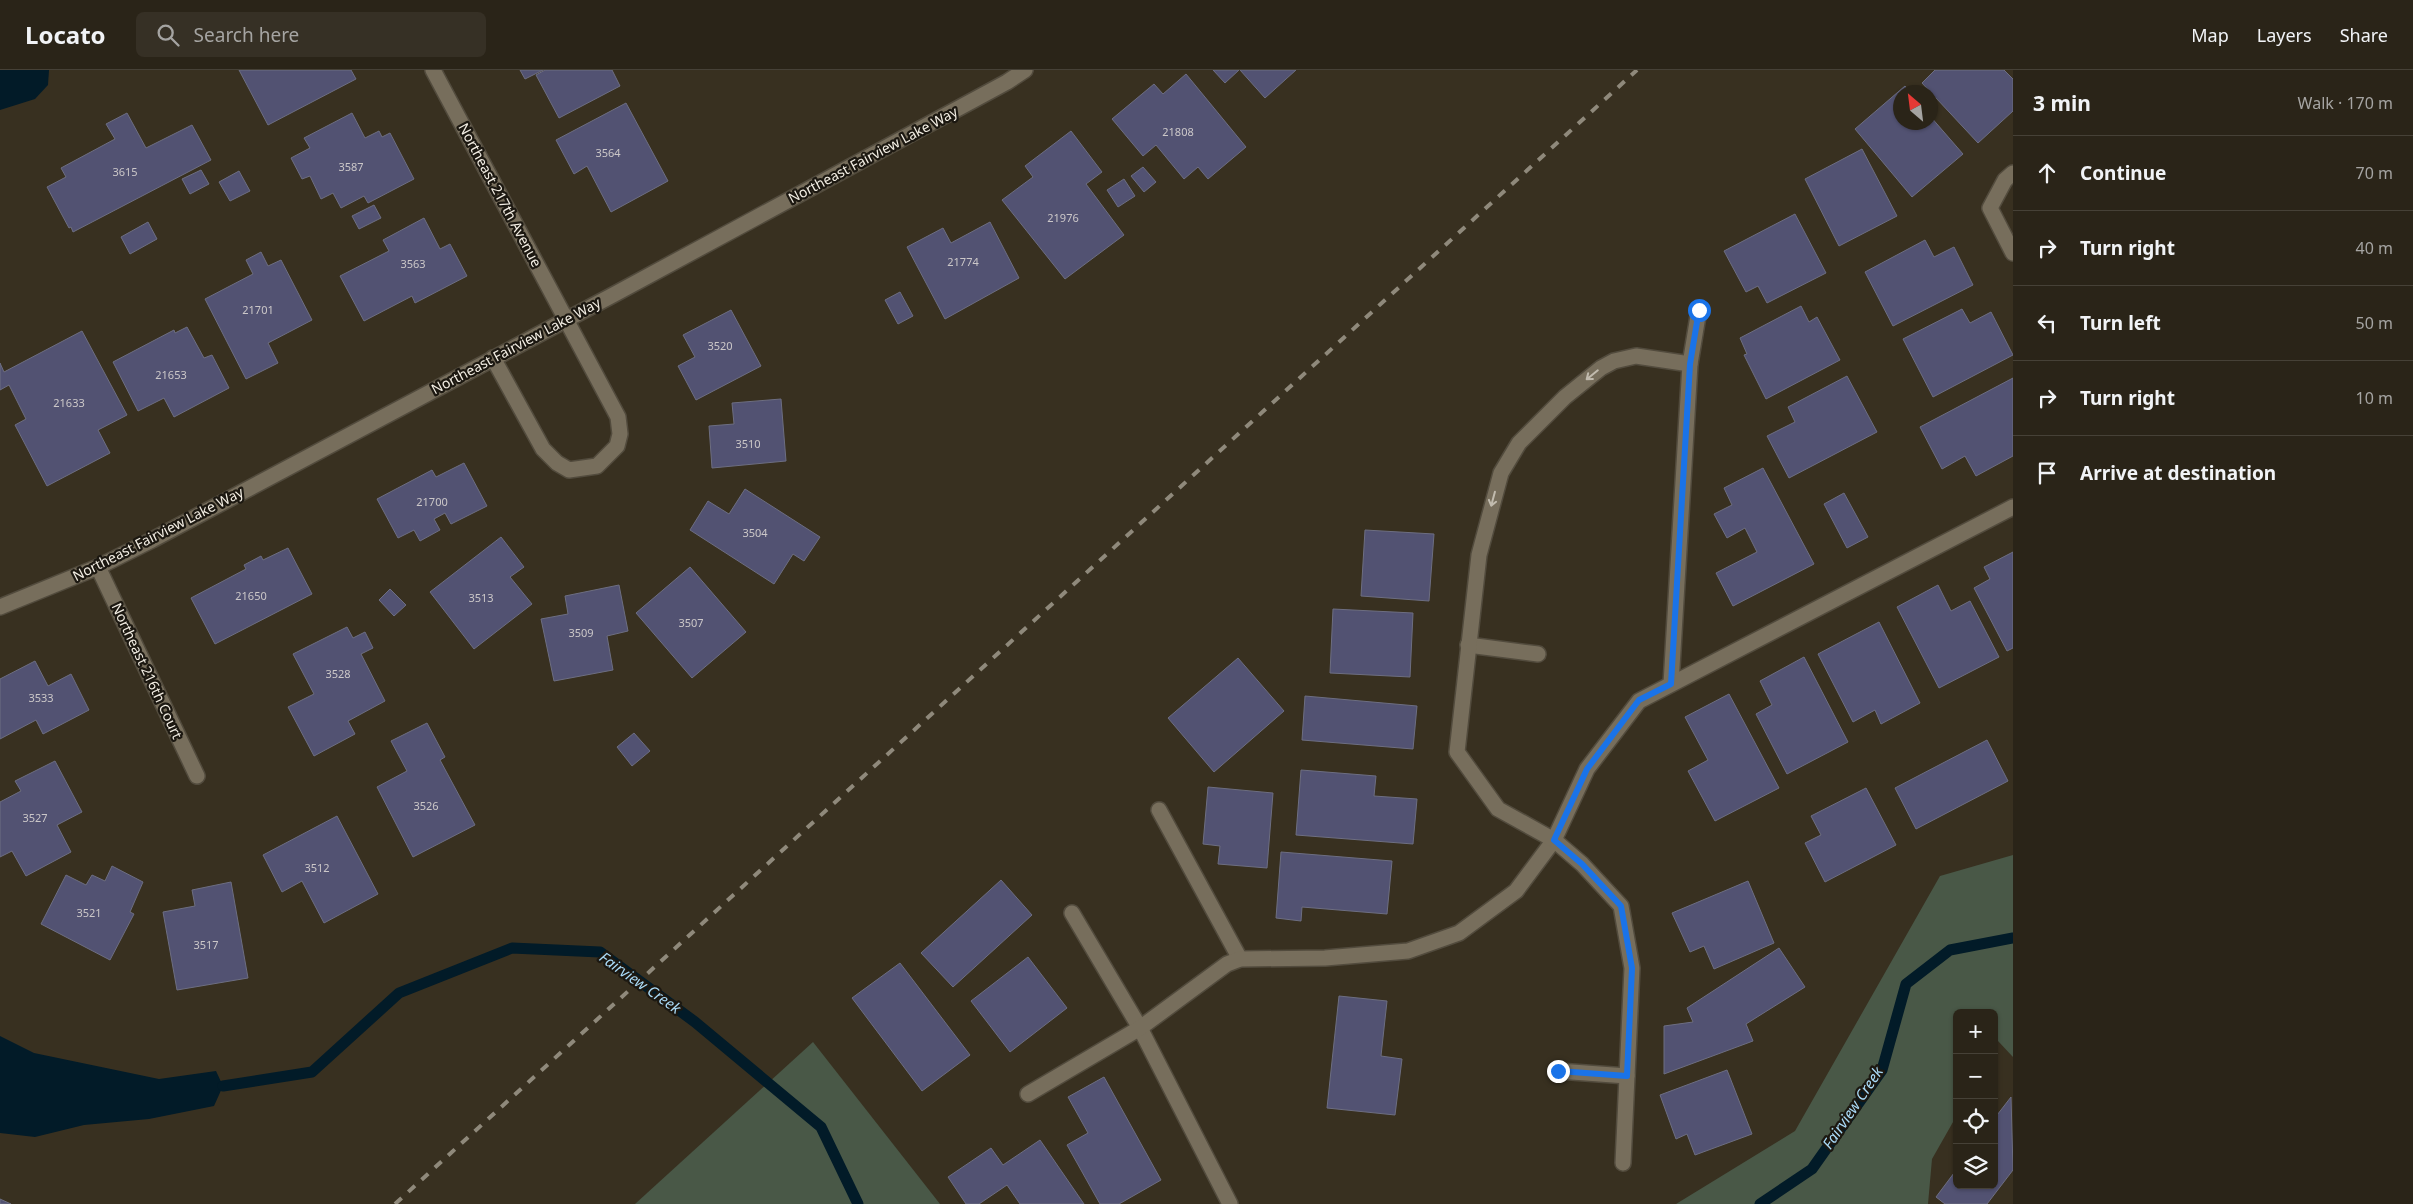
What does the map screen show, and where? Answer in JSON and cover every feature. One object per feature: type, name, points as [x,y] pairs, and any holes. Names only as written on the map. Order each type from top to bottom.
[{"type":"street","name":"Northeast 217th Avenue","points":[[434,70],[618,417],[620,434],[616,446],[597,466],[569,470],[557,463],[543,449],[493,358]]},
{"type":"street","name":"Northeast Fairview Lake Way","points":[[0,607],[98,567],[567,320],[1007,82],[1025,70]]},
{"type":"street","points":[[2013,173],[2005,180],[1990,208],[2013,253]]},
{"type":"street","points":[[1671,684],[1690,364],[1699,310]]},
{"type":"street","points":[[1623,1163],[1632,968],[1621,906],[1582,864],[1554,840],[1498,810],[1457,752],[1479,555],[1501,473],[1519,443],[1565,397],[1601,368],[1614,361],[1636,356],[1690,364]]},
{"type":"street","points":[[1028,1094],[1140,1028],[1227,964],[1240,959],[1325,958],[1408,951],[1459,933],[1516,890],[1554,840],[1587,769],[1639,700],[2013,507]]},
{"type":"street","name":"Northeast 216th Court","points":[[98,567],[197,776]]},
{"type":"street","points":[[1468,645],[1538,654]]},
{"type":"street","points":[[1159,810],[1240,959]]},
{"type":"street","points":[[1072,913],[1140,1028],[1230,1204]]},
{"type":"street","points":[[1558,1071],[1627,1076]]},
{"type":"green space","points":[[2013,855],[2013,1057],[1998,1041],[1998,1009],[1953,1009],[1953,1122],[1932,1159],[1928,1204],[1676,1204],[1795,1131],[1940,876]]},
{"type":"green space","points":[[813,1042],[940,1204],[635,1204]]},
{"type":"water","points":[[0,70],[49,70],[48,85],[35,99],[0,110]]},
{"type":"water","points":[[0,1036],[34,1053],[159,1079],[216,1071],[223,1086],[214,1106],[149,1119],[84,1125],[35,1137],[0,1133]]},
{"type":"building","points":[[239,70],[351,70],[356,79],[268,125]]},
{"type":"building","points":[[520,70],[543,70],[525,79]]},
{"type":"building","points":[[545,70],[612,70],[620,86],[559,118],[536,75]]},
{"type":"building","points":[[1213,70],[1239,70],[1225,83]]},
{"type":"building","points":[[1240,70],[1296,70],[1265,98]]},
{"type":"building","points":[[1935,70],[2004,70],[2013,79],[2013,111],[1978,143],[1938,100],[1938,85],[1924,85],[1922,83]]},
{"type":"building","points":[[1186,74],[1246,147],[1208,179],[1198,167],[1184,179],[1156,145],[1143,156],[1112,119],[1154,84],[1163,94]]},
{"type":"building","points":[[1893,96],[1893,130],[1938,130],[1938,125],[1963,154],[1912,197],[1855,129]]},
{"type":"building","points":[[626,103],[668,181],[611,212],[587,166],[574,174],[556,140]]},
{"type":"building","points":[[127,113],[146,148],[192,125],[211,160],[73,232],[47,187],[66,177],[61,168],[115,139],[106,124]]},
{"type":"building","points":[[352,113],[365,138],[379,131],[382,137],[390,133],[414,179],[368,203],[364,196],[341,208],[333,193],[321,199],[310,176],[302,179],[291,158],[310,148],[304,138]]},
{"type":"building","points":[[1071,131],[1102,172],[1086,184],[1124,235],[1065,279],[1002,200],[1033,177],[1025,166]]},
{"type":"building","points":[[1862,149],[1897,216],[1839,246],[1805,179]]},
{"type":"building","points":[[1143,167],[1156,182],[1144,192],[1131,176]]},
{"type":"building","points":[[201,170],[209,184],[190,194],[182,179]]},
{"type":"building","points":[[239,171],[250,191],[230,201],[219,182]]},
{"type":"building","points":[[1124,179],[1135,196],[1118,207],[1107,190]]},
{"type":"building","points":[[374,205],[381,218],[359,229],[352,216]]},
{"type":"building","points":[[1795,214],[1826,273],[1767,303],[1758,286],[1746,292],[1724,251]]},
{"type":"building","points":[[424,218],[440,249],[450,244],[467,276],[415,303],[412,296],[364,321],[340,276],[389,251],[383,240]]},
{"type":"building","points":[[148,222],[157,239],[130,254],[121,237]]},
{"type":"building","points":[[990,222],[1019,278],[945,319],[907,247],[943,228],[951,243]]},
{"type":"building","points":[[1925,240],[1934,257],[1954,247],[1973,285],[1893,326],[1865,272]]},
{"type":"building","points":[[261,252],[268,266],[281,260],[312,320],[268,343],[278,363],[246,379],[205,299],[253,274],[246,260]]},
{"type":"building","points":[[900,292],[913,316],[898,324],[885,300]]},
{"type":"building","points":[[1801,306],[1809,322],[1817,317],[1840,360],[1766,399],[1744,355],[1747,354],[1740,338]]},
{"type":"building","points":[[1962,309],[1970,323],[1991,312],[2013,355],[1933,397],[1903,339]]},
{"type":"building","points":[[731,310],[761,366],[696,400],[678,366],[695,357],[683,335]]},
{"type":"building","points":[[187,327],[204,358],[212,355],[229,388],[174,417],[164,398],[138,411],[113,362],[174,330],[175,333]]},
{"type":"building","points":[[82,331],[127,415],[98,430],[110,453],[47,486],[15,425],[26,419],[9,385],[0,390],[0,363],[4,372]]},
{"type":"building","points":[[1847,376],[1877,432],[1789,478],[1767,436],[1795,422],[1788,407]]},
{"type":"building","points":[[2013,378],[2013,456],[1976,476],[1965,456],[1942,469],[1920,427]]},
{"type":"building","points":[[781,399],[786,461],[712,468],[709,426],[734,424],[732,403]]},
{"type":"building","points":[[464,463],[487,506],[451,524],[445,513],[434,519],[440,530],[420,541],[414,530],[398,538],[377,499],[432,470],[436,477]]},
{"type":"building","points":[[1763,468],[1814,564],[1733,606],[1716,573],[1757,552],[1745,528],[1727,538],[1714,514],[1732,505],[1724,488]]},
{"type":"building","points":[[745,489],[820,537],[804,561],[793,554],[774,584],[690,530],[708,501],[729,514]]},
{"type":"building","points":[[1844,493],[1868,537],[1847,548],[1824,504]]},
{"type":"building","points":[[1365,530],[1434,534],[1429,601],[1361,596]]},
{"type":"building","points":[[501,537],[524,567],[510,577],[532,604],[474,649],[430,592]]},
{"type":"building","points":[[288,548],[312,594],[215,644],[191,598],[246,569],[244,565],[261,556],[263,560]]},
{"type":"building","points":[[2013,552],[2013,648],[2007,651],[1974,588],[1990,579],[1984,567]]},
{"type":"building","points":[[690,567],[746,632],[692,678],[636,613]]},
{"type":"building","points":[[619,585],[628,631],[607,636],[613,670],[554,681],[541,619],[568,614],[565,596]]},
{"type":"building","points":[[1938,585],[1951,611],[1970,601],[1999,657],[1939,688],[1897,607]]},
{"type":"building","points":[[390,589],[406,605],[394,616],[379,600]]},
{"type":"building","points":[[1333,609],[1413,613],[1410,677],[1330,673]]},
{"type":"building","points":[[1879,622],[1920,703],[1881,724],[1875,710],[1853,722],[1818,654]]},
{"type":"building","points":[[347,627],[353,638],[365,632],[373,648],[361,654],[385,701],[348,721],[355,734],[314,756],[288,707],[314,694],[293,654]]},
{"type":"building","points":[[1804,657],[1848,742],[1787,774],[1756,714],[1772,705],[1760,681]]},
{"type":"building","points":[[1238,658],[1284,711],[1214,772],[1168,718]]},
{"type":"building","points":[[35,661],[48,686],[71,674],[89,710],[43,734],[36,720],[0,739],[0,679]]},
{"type":"building","points":[[1729,694],[1779,788],[1715,821],[1688,771],[1708,760],[1685,717]]},
{"type":"building","points":[[1305,696],[1417,706],[1413,749],[1302,740]]},
{"type":"building","points":[[427,723],[445,757],[440,760],[475,825],[413,857],[377,787],[407,771],[391,741]]},
{"type":"building","points":[[634,733],[650,751],[632,766],[617,747]]},
{"type":"building","points":[[1987,740],[2008,781],[1916,829],[1895,788]]},
{"type":"building","points":[[55,761],[82,812],[57,825],[71,852],[26,876],[12,851],[0,857],[0,802],[21,791],[15,781]]},
{"type":"building","points":[[1301,770],[1376,776],[1374,796],[1417,799],[1413,844],[1296,835]]},
{"type":"building","points":[[1208,787],[1273,793],[1267,868],[1218,864],[1220,846],[1203,844]]},
{"type":"building","points":[[1866,788],[1896,845],[1825,882],[1805,843],[1821,835],[1811,816]]},
{"type":"building","points":[[337,816],[378,894],[324,923],[302,881],[282,892],[263,855]]},
{"type":"building","points":[[1281,852],[1392,861],[1387,914],[1302,907],[1301,921],[1276,918]]},
{"type":"building","points":[[112,866],[143,882],[130,912],[134,914],[110,960],[41,924],[66,875],[86,885],[92,875],[105,881]]},
{"type":"building","points":[[1001,880],[1032,915],[953,987],[921,953]]},
{"type":"building","points":[[1748,881],[1774,943],[1714,969],[1704,946],[1690,952],[1672,913]]},
{"type":"building","points":[[231,882],[248,978],[177,990],[163,912],[195,906],[192,890]]},
{"type":"building","points":[[1779,948],[1805,987],[1746,1024],[1753,1041],[1664,1074],[1664,1026],[1693,1022],[1687,1008]]},
{"type":"building","points":[[1028,957],[1067,1008],[1010,1052],[971,1001]]},
{"type":"building","points":[[900,963],[970,1055],[922,1091],[852,998]]},
{"type":"building","points":[[1339,996],[1387,1001],[1381,1056],[1402,1059],[1395,1115],[1327,1108]]},
{"type":"building","points":[[1727,1070],[1752,1134],[1695,1155],[1687,1134],[1676,1139],[1660,1095]]},
{"type":"building","points":[[1104,1077],[1161,1180],[1119,1204],[1100,1204],[1067,1145],[1088,1133],[1068,1097]]},
{"type":"building","points":[[2011,1097],[2013,1170],[1987,1204],[1945,1204],[1936,1197],[1953,1174],[1953,1189],[1998,1189],[1998,1114]]},
{"type":"building","points":[[1040,1140],[1084,1204],[1020,1204],[1007,1185],[979,1204],[966,1204],[948,1177],[991,1148],[1003,1165]]},
{"type":"building","points":[[0,1199],[11,1204],[0,1204]]},
{"type":"waterway","name":"Fairview Creek","points":[[1760,1204],[1812,1169],[1882,1070],[1906,984],[1950,950],[2013,938]]},
{"type":"waterway","name":"Fairview Creek","points":[[223,1086],[312,1072],[399,993],[512,948],[600,952],[695,1022],[821,1127],[858,1204]]},
{"type":"railway","points":[[395,1204],[1637,70]]},
{"type":"route","points":[[1558,1071],[1627,1076],[1632,968],[1621,906],[1582,864],[1554,840],[1587,769],[1639,700],[1671,684],[1690,364],[1699,310]]}]
